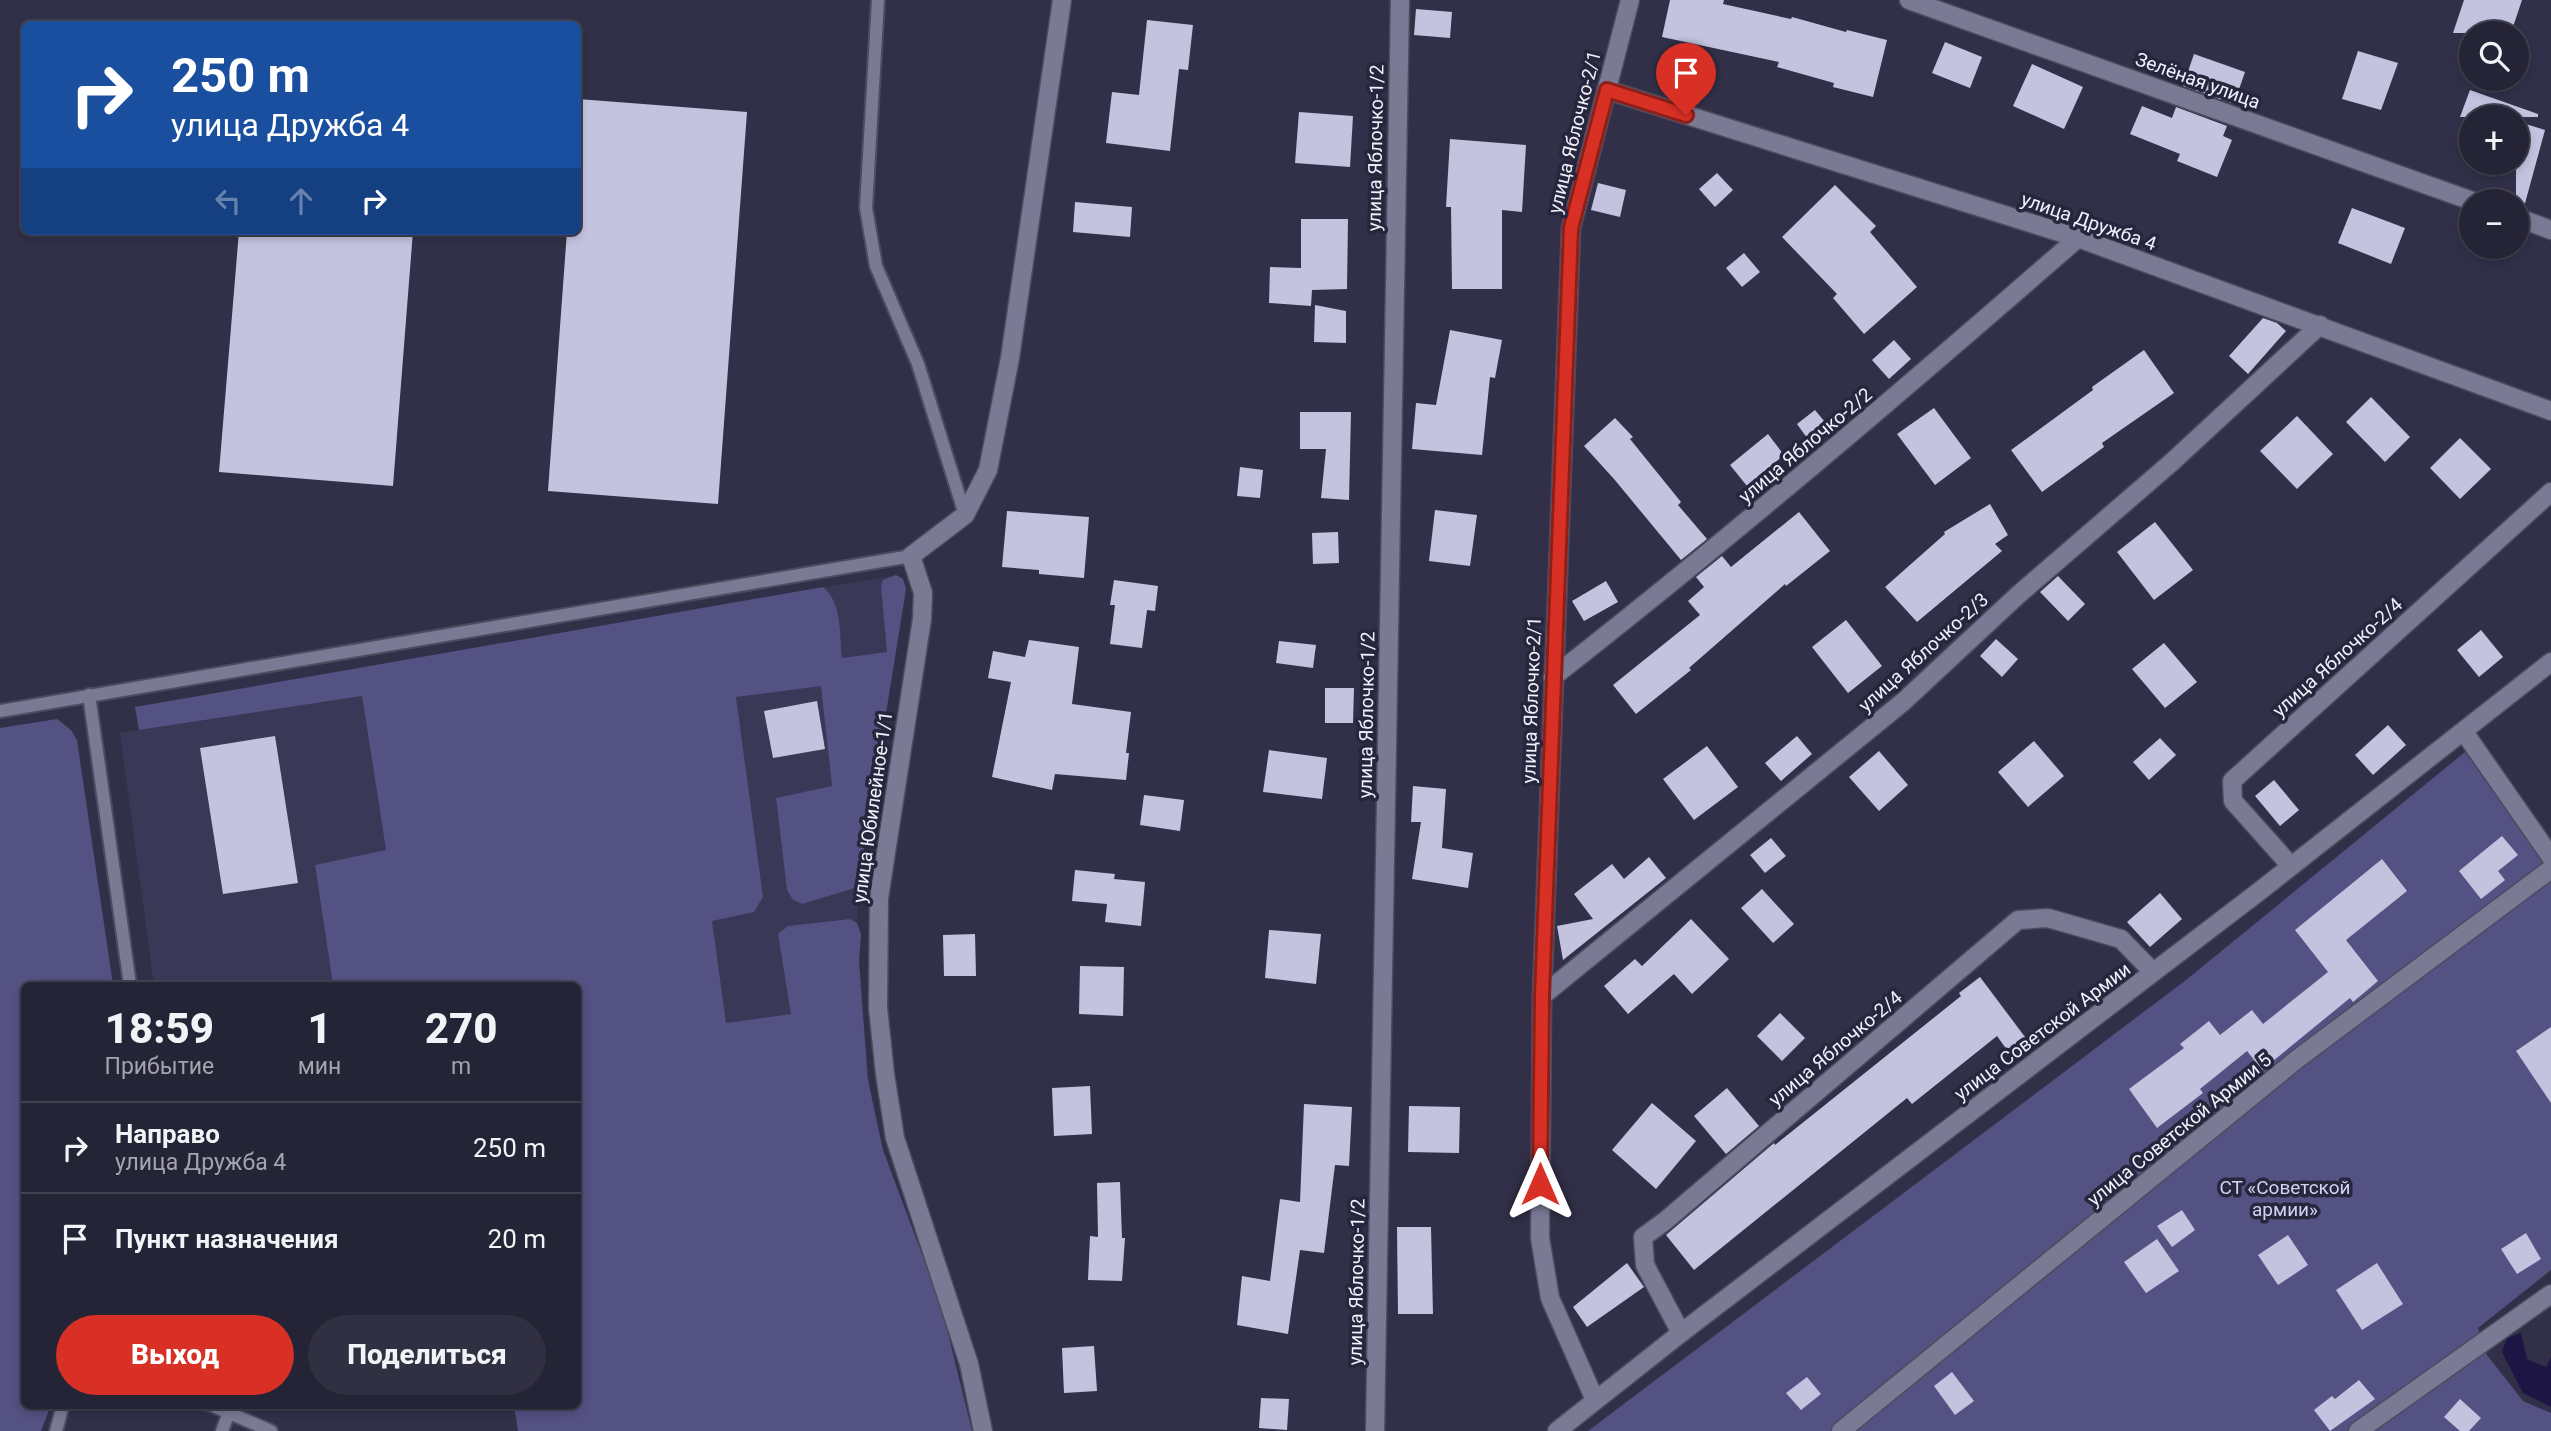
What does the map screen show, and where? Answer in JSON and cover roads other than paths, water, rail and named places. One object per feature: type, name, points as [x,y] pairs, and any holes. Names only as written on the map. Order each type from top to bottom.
[{"type":"street","points":[[911,556],[965,515],[988,470],[1010,358],[1062,0]]},
{"type":"street","name":"улица Яблочко-1/2","points":[[1375,1431],[1400,0]]},
{"type":"street","name":"улица Яблочко-2/1","points":[[1595,1400],[1550,1298],[1540,1238],[1542,996],[1571,228],[1630,0]]},
{"type":"street","name":"Зелёная улица","points":[[1909,0],[2459,196]]},
{"type":"street","name":"улица Дружба 4","points":[[1607,90],[2078,238],[2551,411]]},
{"type":"street","points":[[2529,222],[2551,230]]},
{"type":"street","name":"улица Яблочко-2/2","points":[[1553,677],[1656,596],[1860,427],[2078,238]]},
{"type":"street","name":"улица Яблочко-2/3","points":[[1542,996],[1903,702],[2018,596],[2172,462],[2320,325]]},
{"type":"street","name":"улица Яблочко-2/4","points":[[2291,866],[2233,801],[2232,781],[2551,492]]},
{"type":"street","name":"улица Юбилейное-1/1","points":[[911,556],[923,593],[922,619],[878,898],[878,1008],[895,1138],[969,1364],[983,1431]]},
{"type":"street","name":"улица Советской Армии","points":[[1557,1431],[2291,866],[2551,662]]},
{"type":"street","points":[[2464,732],[2551,857]]},
{"type":"street","name":"улица Советской Армии 5","points":[[1841,1431],[2296,1060],[2551,869]]},
{"type":"street","name":"улица Яблочко-2/4","points":[[1681,1333],[1645,1265],[1643,1237],[2018,920],[2048,918],[2121,939],[2153,972]]},
{"type":"street","points":[[2358,1431],[2551,1294]]},
{"type":"lane","points":[[878,0],[866,208],[876,266],[918,363],[965,515]]},
{"type":"lane","points":[[0,711],[911,556]]},
{"type":"lane","points":[[89,695],[130,982]]},
{"type":"lane","points":[[56,1431],[62,1409]]},
{"type":"lane","points":[[218,1409],[271,1431]]},
{"type":"lane","points":[[222,1431],[228,1415]]},
{"type":"park label","name":"СТ «Советской армии»","points":[[2285,1198]]}]
